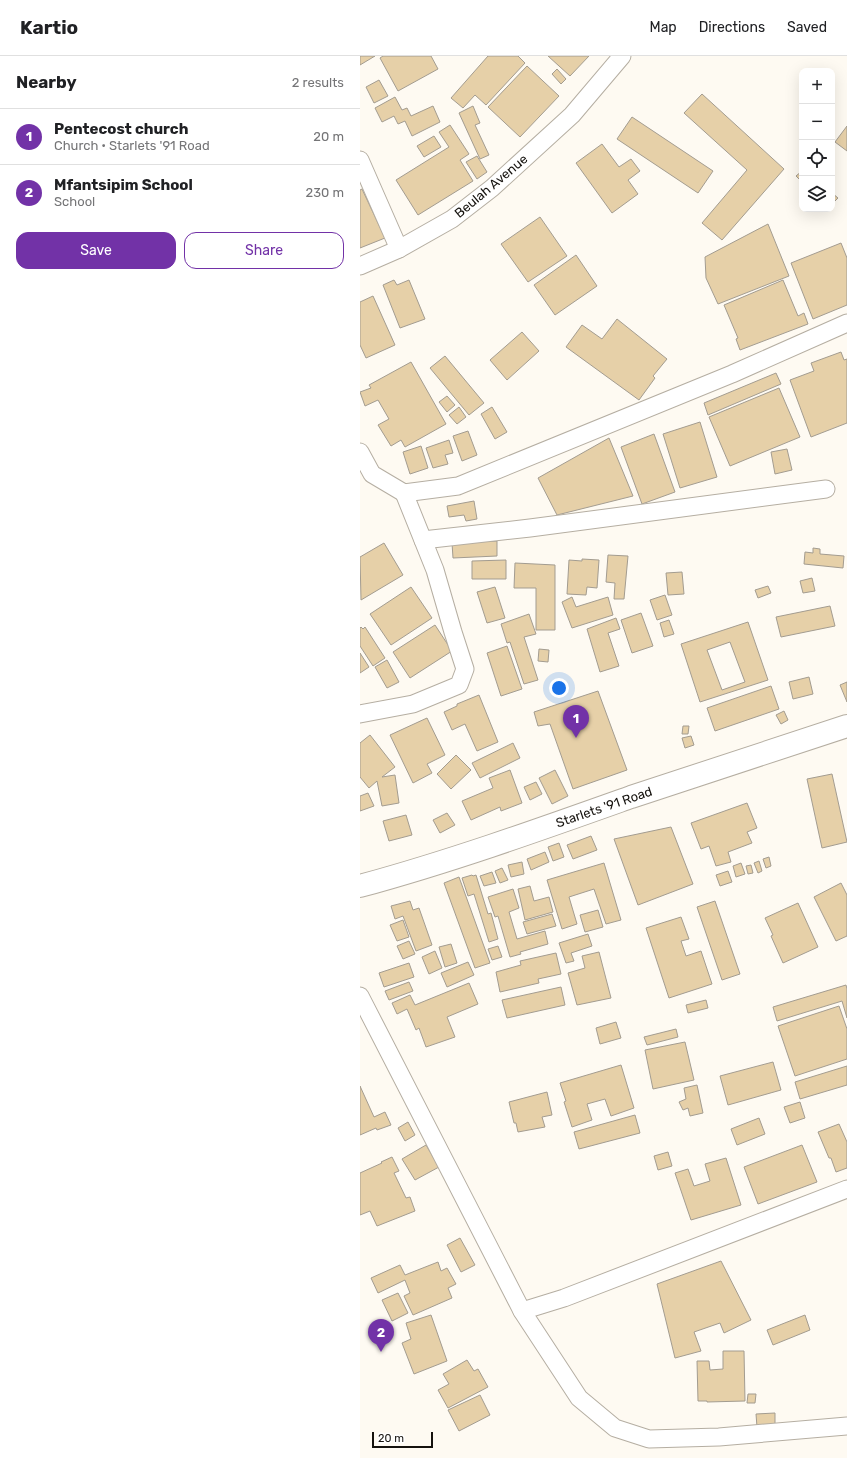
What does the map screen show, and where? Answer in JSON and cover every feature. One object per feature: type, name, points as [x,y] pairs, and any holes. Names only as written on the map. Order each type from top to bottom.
[{"type":"street","name":"Beulah Avenue","points":[[360,266],[399,249],[452,219],[492,188],[572,115],[622,56]]},
{"type":"street","points":[[360,160],[399,249]]},
{"type":"street","points":[[360,452],[366,477],[404,493],[458,486],[732,374],[847,323]]},
{"type":"street","points":[[423,540],[530,528],[826,489]]},
{"type":"street","points":[[360,714],[412,704],[459,685],[465,669],[435,570],[404,493]]},
{"type":"street","name":"Starlets '91 Road","points":[[360,886],[514,838],[680,780],[847,726]]},
{"type":"street","points":[[360,996],[522,1311],[579,1398],[615,1428],[649,1439],[720,1437],[847,1426]]},
{"type":"street","points":[[522,1311],[564,1298],[847,1189]]},
{"type":"building","points":[[360,56],[375,56],[360,65]]},
{"type":"building","points":[[383,56],[431,56],[438,69],[398,91],[380,58]]},
{"type":"building","points":[[488,56],[518,56],[525,63],[486,105],[475,95],[463,108],[451,98]]},
{"type":"building","points":[[548,56],[589,56],[570,76]]},
{"type":"building","points":[[527,66],[559,96],[520,137],[488,107]]},
{"type":"building","points":[[557,69],[566,79],[561,84],[552,74]]},
{"type":"building","points":[[379,80],[388,96],[374,103],[366,87]]},
{"type":"building","points":[[702,94],[784,169],[722,240],[702,223],[747,170],[684,113]]},
{"type":"building","points":[[395,97],[402,110],[407,108],[411,116],[433,106],[440,122],[412,136],[405,121],[398,124],[394,116],[382,122],[375,108]]},
{"type":"building","points":[[473,106],[480,123],[475,125],[489,155],[480,159],[459,113]]},
{"type":"building","points":[[632,117],[713,171],[698,193],[617,139]]},
{"type":"building","points":[[450,125],[469,154],[460,160],[473,181],[418,215],[396,180],[449,147],[439,132]]},
{"type":"building","points":[[847,126],[847,151],[835,142]]},
{"type":"building","points":[[434,136],[441,147],[424,157],[417,146]]},
{"type":"building","points":[[602,144],[619,167],[631,159],[640,171],[628,180],[638,194],[612,213],[576,163]]},
{"type":"building","points":[[477,156],[487,172],[477,179],[466,162]]},
{"type":"building","points":[[362,189],[385,238],[360,248],[360,190]]},
{"type":"building","points":[[540,217],[567,256],[528,282],[501,244]]},
{"type":"building","points":[[768,224],[789,276],[718,304],[706,278],[705,257]]},
{"type":"building","points":[[841,243],[847,258],[847,305],[813,319],[791,263]]},
{"type":"building","points":[[576,255],[597,286],[555,315],[534,285]]},
{"type":"building","points":[[394,280],[397,285],[409,280],[425,319],[400,328],[383,285]]},
{"type":"building","points":[[783,280],[798,316],[804,313],[808,324],[740,350],[736,339],[738,338],[724,305]]},
{"type":"building","points":[[373,296],[395,345],[366,358],[360,345],[360,302]]},
{"type":"building","points":[[617,319],[667,359],[653,376],[655,378],[639,400],[566,347],[582,325],[602,339]]},
{"type":"building","points":[[522,332],[539,351],[507,380],[490,360]]},
{"type":"building","points":[[841,352],[844,360],[847,359],[847,423],[811,437],[790,380],[814,371],[811,363]]},
{"type":"building","points":[[445,356],[484,403],[469,415],[430,368]]},
{"type":"building","points":[[411,362],[446,424],[405,447],[401,440],[391,446],[378,425],[389,419],[378,400],[365,406],[360,392],[371,388],[369,385]]},
{"type":"building","points":[[776,373],[781,384],[708,415],[704,403]]},
{"type":"building","points":[[779,388],[800,437],[730,466],[709,417]]},
{"type":"building","points":[[447,396],[455,405],[447,412],[439,402]]},
{"type":"building","points":[[459,407],[466,417],[457,424],[449,415]]},
{"type":"building","points":[[492,407],[507,432],[495,439],[481,414]]},
{"type":"building","points":[[700,422],[717,477],[680,488],[663,434]]},
{"type":"building","points":[[468,431],[477,455],[462,461],[453,436]]},
{"type":"building","points":[[654,434],[675,492],[642,504],[621,447]]},
{"type":"building","points":[[609,438],[633,496],[557,515],[538,478]]},
{"type":"building","points":[[449,440],[453,453],[445,455],[448,464],[433,468],[426,448]]},
{"type":"building","points":[[421,446],[428,468],[410,474],[403,452]]},
{"type":"building","points":[[787,449],[792,470],[775,474],[771,452]]},
{"type":"building","points":[[474,501],[477,519],[466,521],[464,515],[449,517],[447,506]]},
{"type":"building","points":[[497,541],[497,556],[453,558],[452,543]]},
{"type":"building","points":[[384,543],[403,575],[361,600],[360,557]]},
{"type":"building","points":[[813,548],[820,549],[820,554],[844,556],[843,568],[804,564],[805,552],[813,553]]},
{"type":"building","points":[[608,555],[628,556],[624,599],[614,599],[615,583],[606,582]]},
{"type":"building","points":[[582,559],[599,560],[597,588],[587,587],[586,595],[567,594],[569,560],[582,561]]},
{"type":"building","points":[[506,560],[506,579],[472,579],[472,561]]},
{"type":"building","points":[[515,563],[555,565],[555,630],[536,630],[536,588],[514,588]]},
{"type":"building","points":[[682,572],[684,594],[668,595],[666,573]]},
{"type":"building","points":[[812,578],[815,591],[803,593],[800,581]]},
{"type":"building","points":[[768,586],[771,593],[758,598],[755,590]]},
{"type":"building","points":[[411,587],[432,618],[391,645],[370,614]]},
{"type":"building","points":[[495,587],[505,618],[487,623],[477,592]]},
{"type":"building","points":[[665,595],[672,615],[657,620],[650,600]]},
{"type":"building","points":[[572,597],[576,607],[608,597],[613,615],[572,628],[562,602]]},
{"type":"building","points":[[830,606],[835,626],[781,637],[776,617]]},
{"type":"building","points":[[641,613],[653,646],[632,653],[621,620]]},
{"type":"building","points":[[529,614],[536,634],[524,637],[538,680],[524,684],[510,642],[507,643],[501,624]]},
{"type":"building","points":[[616,618],[620,629],[608,633],[619,666],[600,672],[587,629]]},
{"type":"building","points":[[669,620],[674,634],[664,637],[660,623]]},
{"type":"building","points":[[748,622],[768,680],[700,702],[681,644]],"holes":[[[730,642],[745,682],[722,690],[707,650]]]},
{"type":"building","points":[[435,625],[452,651],[410,678],[393,652]]},
{"type":"building","points":[[361,627],[363,629],[365,627],[385,658],[373,666],[360,646]]},
{"type":"building","points":[[507,646],[522,689],[501,696],[487,653]]},
{"type":"building","points":[[539,649],[549,650],[548,662],[538,661]]},
{"type":"building","points":[[360,653],[369,667],[360,673]]},
{"type":"building","points":[[387,660],[399,682],[387,688],[375,667]]},
{"type":"building","points":[[809,677],[813,694],[793,699],[789,682]]},
{"type":"building","points":[[847,682],[847,702],[840,685]]},
{"type":"building","points":[[771,686],[779,709],[715,731],[707,708]]},
{"type":"building","points":[[598,691],[627,770],[573,789],[550,724],[538,726],[534,712]]},
{"type":"building","points":[[479,695],[498,742],[477,751],[465,724],[452,730],[444,712],[457,706],[457,704]]},
{"type":"building","points":[[784,711],[788,720],[781,724],[776,715]]},
{"type":"building","points":[[427,718],[445,755],[427,764],[432,773],[413,783],[390,735]]},
{"type":"building","points":[[683,726],[689,726],[688,734],[682,734]]},
{"type":"building","points":[[370,735],[395,767],[382,777],[395,775],[399,803],[382,806],[377,781],[369,788],[360,777],[360,743]]},
{"type":"building","points":[[691,736],[694,745],[685,748],[682,738]]},
{"type":"building","points":[[513,743],[520,758],[480,778],[472,763]]},
{"type":"building","points":[[456,755],[471,770],[451,789],[437,774]]},
{"type":"building","points":[[510,770],[522,803],[501,811],[500,807],[471,820],[462,801],[493,788],[489,778]]},
{"type":"building","points":[[555,770],[568,796],[552,804],[539,778]]},
{"type":"building","points":[[832,774],[847,842],[822,848],[807,779]]},
{"type":"building","points":[[536,782],[542,794],[530,800],[524,787]]},
{"type":"building","points":[[368,793],[374,806],[360,811],[360,796]]},
{"type":"building","points":[[747,803],[757,828],[747,832],[752,843],[728,852],[731,862],[716,866],[709,846],[701,849],[691,823]]},
{"type":"building","points":[[447,813],[455,825],[440,833],[433,820]]},
{"type":"building","points":[[406,815],[412,835],[389,841],[383,821]]},
{"type":"building","points":[[671,827],[693,884],[638,905],[614,839]]},
{"type":"building","points":[[591,836],[597,850],[573,859],[567,845]]},
{"type":"building","points":[[559,843],[564,857],[553,861],[548,847]]},
{"type":"building","points":[[545,852],[549,862],[531,870],[527,859]]},
{"type":"building","points":[[769,857],[771,866],[766,868],[763,859]]},
{"type":"building","points":[[759,861],[762,871],[758,873],[754,863]]},
{"type":"building","points":[[522,862],[524,874],[511,877],[508,865]]},
{"type":"building","points":[[604,863],[621,920],[606,924],[594,889],[569,897],[577,924],[562,929],[547,880]]},
{"type":"building","points":[[741,863],[745,874],[736,877],[733,866]]},
{"type":"building","points":[[751,865],[753,873],[748,874],[746,866]]},
{"type":"building","points":[[502,868],[508,880],[500,883],[495,871]]},
{"type":"building","points":[[728,871],[732,882],[720,886],[716,875]]},
{"type":"building","points":[[492,872],[496,883],[484,886],[480,876]]},
{"type":"building","points":[[476,875],[488,914],[491,913],[498,939],[489,942],[474,894],[468,896],[462,878]]},
{"type":"building","points":[[459,877],[490,963],[475,968],[444,883]]},
{"type":"building","points":[[841,883],[847,895],[847,936],[836,941],[814,897]]},
{"type":"building","points":[[530,886],[534,901],[549,897],[553,912],[525,920],[518,889]]},
{"type":"building","points":[[513,889],[519,908],[509,912],[517,939],[545,931],[548,944],[520,952],[521,954],[510,957],[498,916],[495,917],[488,897]]},
{"type":"building","points":[[410,901],[413,910],[419,908],[432,945],[416,951],[403,916],[395,919],[391,906]]},
{"type":"building","points":[[715,901],[740,974],[722,980],[697,907]]},
{"type":"building","points":[[798,903],[818,947],[783,963],[765,918]]},
{"type":"building","points":[[598,910],[603,927],[585,932],[580,915]]},
{"type":"building","points":[[552,914],[556,926],[527,934],[523,922]]},
{"type":"building","points":[[681,917],[689,939],[681,941],[686,956],[701,951],[712,984],[669,998],[646,928]]},
{"type":"building","points":[[403,920],[409,937],[397,941],[390,925]]},
{"type":"building","points":[[588,934],[592,946],[571,953],[574,961],[566,963],[559,943]]},
{"type":"building","points":[[409,941],[415,954],[403,959],[397,946]]},
{"type":"building","points":[[451,944],[457,963],[445,967],[439,947]]},
{"type":"building","points":[[498,946],[502,957],[492,960],[488,949]]},
{"type":"building","points":[[435,951],[442,968],[429,974],[422,957]]},
{"type":"building","points":[[599,952],[611,998],[577,1005],[568,973],[585,968],[582,956]]},
{"type":"building","points":[[556,953],[561,974],[538,979],[539,983],[500,992],[496,972],[521,965],[520,961]]},
{"type":"building","points":[[468,962],[474,975],[447,987],[441,973]]},
{"type":"building","points":[[409,963],[414,977],[384,987],[379,973]]},
{"type":"building","points":[[409,982],[413,991],[389,1000],[385,991]]},
{"type":"building","points":[[469,983],[478,1004],[447,1017],[455,1037],[426,1047],[419,1028],[416,1030],[407,1009],[397,1014],[392,1003],[410,995],[415,1005]]},
{"type":"building","points":[[846,985],[847,1018],[842,1001],[777,1021],[773,1007]]},
{"type":"building","points":[[561,987],[565,1005],[507,1018],[502,1000]]},
{"type":"building","points":[[706,1000],[708,1008],[688,1013],[686,1005]]},
{"type":"building","points":[[839,1006],[847,1029],[847,1059],[795,1076],[778,1026]]},
{"type":"building","points":[[616,1022],[621,1038],[600,1044],[596,1028]]},
{"type":"building","points":[[676,1029],[678,1037],[647,1045],[644,1037]]},
{"type":"building","points":[[685,1042],[694,1080],[653,1089],[645,1050]]},
{"type":"building","points":[[773,1062],[781,1090],[728,1105],[720,1076]]},
{"type":"building","points":[[621,1065],[634,1108],[611,1116],[605,1099],[587,1104],[592,1120],[572,1127],[560,1083]]},
{"type":"building","points":[[847,1066],[847,1085],[800,1099],[795,1082]]},
{"type":"building","points":[[697,1085],[703,1113],[690,1116],[688,1108],[683,1110],[679,1102],[686,1099],[684,1088]]},
{"type":"building","points":[[360,1086],[374,1117],[385,1112],[391,1125],[377,1130],[376,1128],[360,1135]]},
{"type":"building","points":[[547,1092],[552,1115],[542,1117],[545,1127],[518,1132],[516,1123],[514,1123],[509,1102]]},
{"type":"building","points":[[800,1102],[805,1118],[790,1123],[784,1107]]},
{"type":"building","points":[[635,1115],[640,1133],[579,1149],[574,1132]]},
{"type":"building","points":[[759,1118],[765,1134],[737,1145],[731,1129]]},
{"type":"building","points":[[408,1122],[415,1135],[405,1141],[398,1128]]},
{"type":"building","points":[[839,1124],[847,1142],[847,1168],[836,1172],[818,1132]]},
{"type":"building","points":[[426,1145],[439,1167],[415,1180],[402,1159]]},
{"type":"building","points":[[802,1145],[817,1182],[758,1204],[744,1167]]},
{"type":"building","points":[[668,1152],[672,1166],[658,1170],[654,1156]]},
{"type":"building","points":[[392,1157],[399,1171],[394,1173],[406,1198],[410,1197],[415,1211],[377,1226],[370,1211],[360,1215],[360,1173]]},
{"type":"building","points":[[726,1158],[741,1205],[691,1220],[675,1173],[688,1169],[694,1186],[710,1181],[705,1164]]},
{"type":"building","points":[[460,1238],[475,1265],[461,1272],[447,1245]]},
{"type":"building","points":[[721,1261],[751,1320],[724,1333],[720,1323],[694,1332],[701,1351],[675,1358],[657,1284]]},
{"type":"building","points":[[438,1262],[441,1271],[447,1268],[456,1284],[448,1288],[452,1298],[413,1315],[404,1296],[410,1293],[405,1280],[378,1293],[371,1278],[400,1265],[405,1275]]},
{"type":"building","points":[[398,1293],[408,1313],[392,1321],[382,1300]]},
{"type":"building","points":[[431,1315],[447,1361],[414,1374],[402,1343],[411,1339],[406,1323]]},
{"type":"building","points":[[805,1315],[810,1330],[773,1345],[767,1330]]},
{"type":"building","points":[[723,1351],[744,1351],[745,1401],[698,1401],[697,1361],[709,1361],[710,1370],[723,1369]]},
{"type":"building","points":[[467,1360],[474,1371],[478,1369],[488,1387],[448,1408],[438,1390],[449,1384],[443,1374]]},
{"type":"building","points":[[748,1394],[756,1394],[755,1403],[747,1403]]},
{"type":"building","points":[[480,1395],[490,1415],[459,1431],[448,1410]]},
{"type":"building","points":[[775,1413],[775,1427],[757,1427],[756,1414]]},
{"type":"place","name":"Pentecost church","points":[[576,738]]},
{"type":"place","name":"Mfantsipim School","points":[[381,1352]]}]
